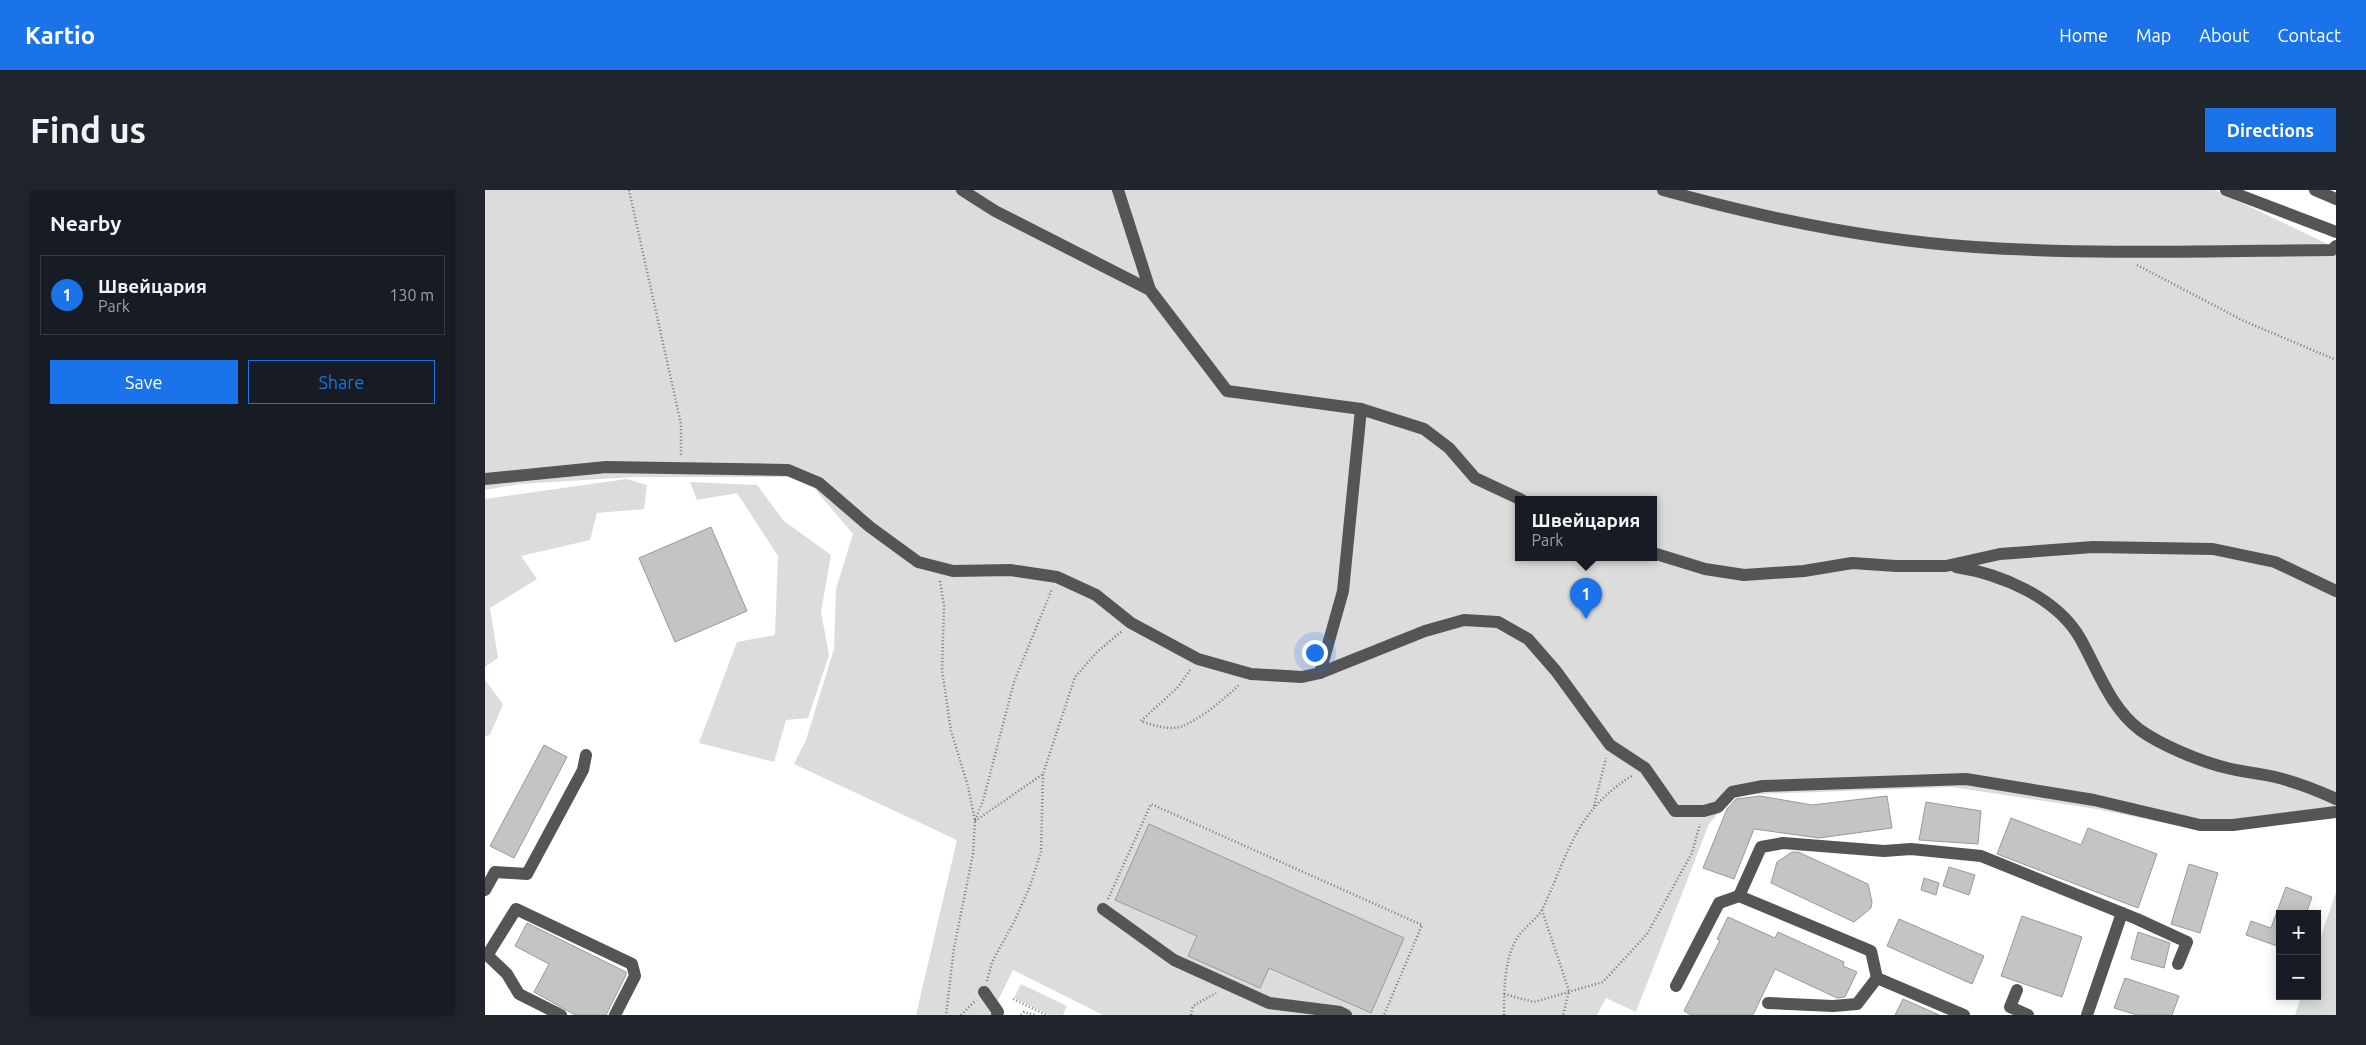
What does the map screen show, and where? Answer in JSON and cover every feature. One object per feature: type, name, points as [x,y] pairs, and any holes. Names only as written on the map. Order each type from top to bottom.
[{"type":"lane","points":[[962,190],[995,211],[1150,290]]},
{"type":"lane","points":[[1118,190],[1150,290],[1227,391],[1361,409],[1424,429],[1449,448],[1475,478],[1515,497]]},
{"type":"lane","points":[[1663,190],[1717,205],[1796,222],[1891,237],[1974,247],[2111,252],[2332,250],[2336,246]]},
{"type":"lane","points":[[2225,190],[2336,232]]},
{"type":"lane","points":[[2315,190],[2336,199]]},
{"type":"lane","points":[[1320,673],[1343,591],[1361,409]]},
{"type":"lane","points":[[485,479],[606,467],[788,470],[819,483],[870,527],[918,562],[953,571],[1010,570],[1057,577],[1096,595],[1131,623],[1198,659],[1251,674],[1302,677],[1320,673],[1425,631],[1464,620],[1498,622],[1528,640],[1556,671],[1610,745],[1645,768],[1675,811],[1704,811],[1718,807],[1732,792],[1763,786],[1966,780],[2094,800],[2200,825],[2233,825],[2336,812]]},
{"type":"lane","points":[[1946,566],[2000,554],[2093,547],[2213,549],[2275,562],[2336,590]]},
{"type":"lane","points":[[1657,554],[1705,569],[1743,575],[1804,571],[1852,563],[1896,566],[1946,566],[1974,570],[2021,587],[2058,610],[2079,636],[2113,702],[2140,730],[2184,753],[2226,768],[2276,777],[2336,799]]},
{"type":"lane","points":[[485,890],[495,872],[527,874],[583,770],[586,755]]},
{"type":"lane","points":[[1739,896],[1761,847],[1783,843],[1884,851],[1911,849],[1981,856],[2122,913],[2187,942],[2178,964]]},
{"type":"lane","points":[[1676,986],[1719,903],[1739,896],[1871,951],[1877,978]]},
{"type":"lane","points":[[561,1015],[519,994],[507,974],[486,954],[516,909],[633,964],[635,976],[615,1015]]},
{"type":"lane","points":[[1103,909],[1174,960],[1269,1003],[1340,1012],[1346,1015]]},
{"type":"lane","points":[[2087,1015],[2122,913]]},
{"type":"lane","points":[[1768,1003],[1833,1006],[1857,1004],[1877,978]]},
{"type":"lane","points":[[1877,978],[1964,1015]]},
{"type":"lane","points":[[2017,990],[2010,1007],[2028,1015]]},
{"type":"lane","points":[[984,992],[999,1012],[997,1015]]},
{"type":"path","points":[[629,190],[681,424],[681,468]]},
{"type":"path","points":[[2111,252],[2243,321],[2336,360]]},
{"type":"path","points":[[938,567],[944,606],[942,670],[951,731],[969,786],[975,822],[973,854],[954,948],[946,1015]]},
{"type":"path","points":[[975,822],[983,801],[1014,682],[1057,577]]},
{"type":"path","points":[[961,1015],[984,992],[992,962],[1015,920],[1030,886],[1041,852],[1043,774],[1075,677],[1097,652],[1131,623]]},
{"type":"path","points":[[1198,659],[1178,687],[1141,721],[1158,726],[1179,727],[1222,702],[1251,674]]},
{"type":"path","points":[[1593,807],[1610,745]]},
{"type":"path","points":[[1504,1015],[1504,994],[1509,957],[1516,939],[1542,910],[1568,846],[1593,807],[1611,789],[1645,768]]},
{"type":"path","points":[[975,822],[1043,774]]},
{"type":"path","points":[[1103,909],[1151,804],[1422,925],[1384,1015]]},
{"type":"path","points":[[1504,994],[1535,1002],[1603,982],[1647,934],[1691,853],[1704,811]]},
{"type":"path","points":[[1542,910],[1569,991],[1563,1015]]},
{"type":"path","points":[[1191,1015],[1193,1006],[1217,992]]},
{"type":"path","points":[[1013,1000],[1046,1015]]},
{"type":"path","points":[[1021,1015],[1024,1012],[1035,1015]]},
{"type":"shaded area","points":[[485,190],[2215,190],[2336,248],[2336,818],[2202,830],[2090,808],[1952,787],[1734,795],[1709,824],[1636,1012],[1606,998],[1597,1015],[1103,1015],[1013,970],[991,1015],[916,1015],[957,840],[794,764],[806,740],[834,649],[836,589],[853,534],[814,488],[789,477],[633,477],[519,484],[485,490]]},
{"type":"shaded area","points":[[627,479],[647,485],[644,509],[597,513],[590,540],[521,556],[537,579],[490,608],[498,658],[485,667],[485,499]]},
{"type":"shaded area","points":[[690,482],[757,485],[784,521],[831,555],[821,612],[829,655],[808,718],[786,720],[774,762],[699,743],[737,642],[775,635],[778,556],[737,493],[697,500]]},
{"type":"shaded area","points":[[485,680],[503,704],[490,735],[485,736]]},
{"type":"shaded area","points":[[2336,892],[2336,1015],[2295,1015],[2300,1000],[2321,1000],[2321,936]]},
{"type":"shaded area","points":[[1021,984],[1067,1006],[1063,1015],[1049,1015],[1014,998]]},
{"type":"building","points":[[711,527],[747,611],[675,642],[639,558]]},
{"type":"building","points":[[544,745],[567,757],[514,858],[490,846]]},
{"type":"building","points":[[1760,796],[1812,805],[1887,796],[1892,828],[1819,838],[1754,829],[1734,879],[1703,868],[1727,809],[1736,799]]},
{"type":"building","points":[[1926,802],[1981,811],[1978,844],[1919,840]]},
{"type":"building","points":[[2011,818],[2081,845],[2088,828],[2157,854],[2138,908],[1997,854]]},
{"type":"building","points":[[1149,824],[1404,938],[1371,1013],[1269,968],[1260,988],[1188,956],[1197,936],[1115,900]]},
{"type":"building","points":[[1792,852],[1798,852],[1868,884],[1872,902],[1871,908],[1854,922],[1771,883],[1777,862]]},
{"type":"building","points":[[2189,864],[2218,873],[2200,933],[2171,924]]},
{"type":"building","points":[[1949,867],[1975,875],[1969,895],[1943,886]]},
{"type":"building","points":[[1924,878],[1939,883],[1936,895],[1921,890]]},
{"type":"building","points":[[2286,887],[2312,897],[2307,910],[2278,910]]},
{"type":"building","points":[[2276,914],[2276,946],[2246,935],[2251,921],[2271,928]]},
{"type":"building","points":[[2022,916],[2082,937],[2062,997],[2001,976]]},
{"type":"building","points":[[1728,917],[1775,938],[1778,932],[1844,962],[1843,966],[1857,972],[1845,997],[1837,998],[1775,969],[1753,1015],[1691,1015],[1684,1011],[1720,940],[1717,939]]},
{"type":"building","points":[[1899,919],[1984,956],[1972,984],[1887,946]]},
{"type":"building","points":[[527,923],[626,972],[606,1015],[575,1015],[534,992],[549,964],[515,946]]},
{"type":"building","points":[[2138,932],[2170,943],[2164,968],[2131,959]]},
{"type":"building","points":[[2125,978],[2179,996],[2172,1015],[2137,1015],[2114,1008]]},
{"type":"building","points":[[1903,999],[1939,1015],[1895,1015]]},
{"type":"place","name":"Швейцария","points":[[1586,619]]}]
